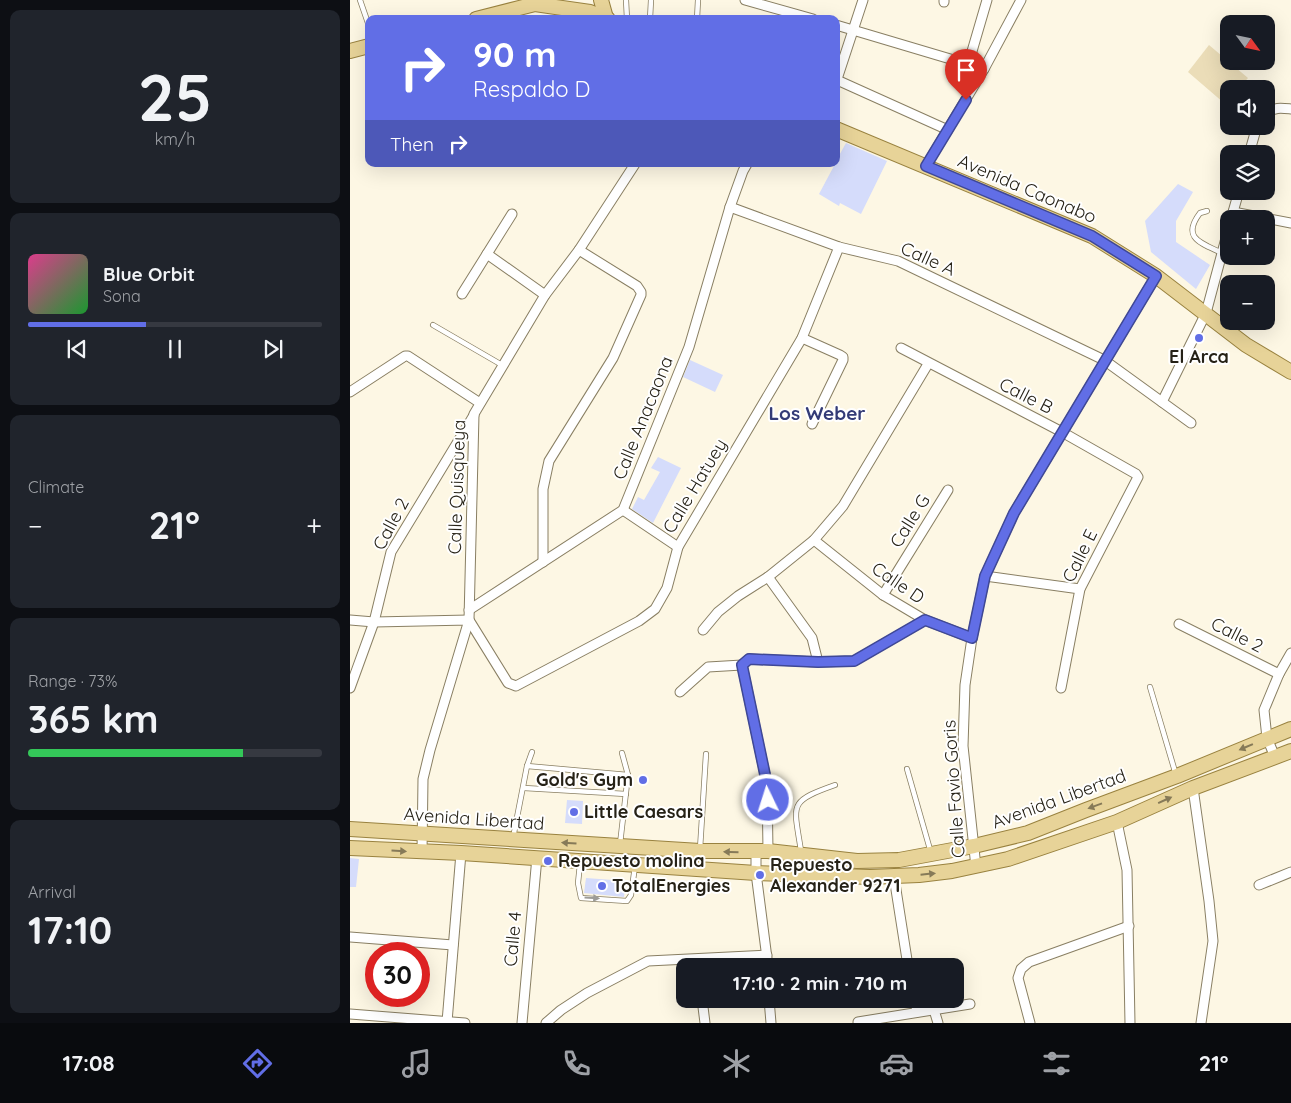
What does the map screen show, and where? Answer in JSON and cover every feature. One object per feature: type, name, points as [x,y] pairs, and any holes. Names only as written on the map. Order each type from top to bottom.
[{"type":"main road","points":[[601,0],[606,15]]},
{"type":"main road","points":[[491,15],[541,2],[598,15]]},
{"type":"main road","points":[[350,51],[365,47]]},
{"type":"main road","name":"Avenida Caonabo","points":[[840,131],[1092,236],[1156,276],[1246,344],[1291,372]]},
{"type":"main road","name":"Avenida Libertad","points":[[350,829],[700,851],[762,851],[857,861],[899,860],[974,846],[1028,833],[1177,776],[1291,729]]},
{"type":"main road","name":"Avenida Libertad","points":[[350,848],[537,857],[756,872],[894,877],[952,871],[1008,860],[1117,822],[1193,788],[1291,751]]},
{"type":"street","points":[[745,0],[799,15]]},
{"type":"street","points":[[840,71],[863,0]]},
{"type":"street","points":[[968,65],[987,0]]},
{"type":"street","points":[[926,166],[984,70],[1021,0]]},
{"type":"street","points":[[840,26],[984,70]]},
{"type":"street","points":[[840,82],[948,130]]},
{"type":"street","points":[[1275,109],[1291,110]]},
{"type":"street","name":"Calle Quisqueya","points":[[422,852],[423,779],[469,615],[474,414],[545,295],[579,250],[633,167]]},
{"type":"street","name":"Calle Anacaona","points":[[623,510],[689,348],[730,207],[745,167]]},
{"type":"street","name":"Calle A","points":[[730,207],[839,247],[898,261],[1104,360],[1191,423]]},
{"type":"street","points":[[462,294],[512,214]]},
{"type":"street","points":[[1275,221],[1291,223]]},
{"type":"street","name":"Calle Hatuey","points":[[469,615],[508,683],[516,686],[639,621],[655,609],[668,588],[678,547],[802,338],[839,247]]},
{"type":"street","points":[[543,562],[543,489],[549,461],[613,358],[641,292],[637,286],[579,250]]},
{"type":"street","points":[[487,254],[545,295]]},
{"type":"street","points":[[1162,402],[1206,313],[1220,260]]},
{"type":"street","name":"Calle Favio Goris","points":[[976,867],[963,746],[965,685],[972,638],[985,576],[1014,513],[1156,276]]},
{"type":"street","points":[[802,338],[843,357],[812,424]]},
{"type":"street","name":"Calle B","points":[[901,348],[928,364],[1062,432],[1136,474]]},
{"type":"street","points":[[350,392],[405,356],[408,356],[480,402]]},
{"type":"street","points":[[703,630],[718,612],[738,596],[768,577],[814,540],[843,506],[928,364]]},
{"type":"street","name":"Calle 2","points":[[350,688],[374,622],[391,552],[474,414]]},
{"type":"street","name":"Calle E","points":[[1061,688],[1080,589],[1138,479],[1136,474]]},
{"type":"street","name":"Calle G","points":[[883,595],[948,490]]},
{"type":"street","points":[[350,620],[374,622],[469,615],[543,562],[623,510],[678,547]]},
{"type":"street","name":"Calle D","points":[[814,540],[883,595],[925,620],[972,638]]},
{"type":"street","points":[[985,576],[1080,589]]},
{"type":"street","points":[[768,577],[812,638],[818,662]]},
{"type":"street","points":[[680,692],[708,667],[743,664],[749,659],[818,662],[854,661],[925,620]]},
{"type":"street","name":"Calle 2","points":[[1179,624],[1279,674]]},
{"type":"street","points":[[1275,757],[1267,738],[1264,710],[1279,674],[1291,653]]},
{"type":"street","points":[[743,664],[767,784],[762,851],[756,872],[767,958]]},
{"type":"street","points":[[1193,788],[1209,901],[1212,941],[1201,1023]]},
{"type":"street","points":[[1117,822],[1127,870],[1130,1023]]},
{"type":"street","points":[[448,1022],[460,853]]},
{"type":"street","name":"Calle 4","points":[[522,1023],[537,857]]},
{"type":"street","points":[[1259,885],[1291,872]]},
{"type":"street","points":[[894,877],[907,958]]},
{"type":"street","points":[[1030,1023],[1018,978],[1021,969],[1029,962],[1129,926]]},
{"type":"street","points":[[350,937],[452,945]]},
{"type":"street","points":[[737,958],[767,955]]},
{"type":"street","points":[[546,1023],[561,1010],[587,993],[648,960],[676,961]]},
{"type":"street","points":[[858,1022],[970,1004]]},
{"type":"street","points":[[703,1008],[705,1023]]},
{"type":"street","points":[[769,1008],[770,1023]]},
{"type":"street","points":[[916,1008],[917,1012]]},
{"type":"street","points":[[934,1010],[938,1023]]},
{"type":"street","points":[[350,1014],[465,1023]]},
{"type":"lane","points":[[360,0],[365,15]]},
{"type":"lane","points":[[626,0],[627,15]]},
{"type":"lane","points":[[650,15],[651,0]]},
{"type":"lane","points":[[697,15],[698,0]]},
{"type":"lane","points":[[1207,212],[1200,213],[1194,221],[1191,230],[1193,236],[1199,241],[1220,252]]},
{"type":"lane","points":[[433,325],[502,365]]},
{"type":"lane","points":[[1150,687],[1177,776]]},
{"type":"lane","points":[[513,839],[527,766],[532,752]]},
{"type":"lane","points":[[620,845],[628,775],[622,753]]},
{"type":"lane","points":[[700,851],[706,754]]},
{"type":"lane","points":[[527,766],[628,775]]},
{"type":"lane","points":[[907,769],[932,854]]},
{"type":"lane","points":[[801,856],[795,810],[800,800],[808,795],[835,785]]},
{"type":"lane","points":[[524,788],[626,794]]},
{"type":"lane","points":[[580,860],[578,883],[581,898],[627,901],[631,895],[636,864]]},
{"type":"shaded area","points":[[1209,45],[1220,54],[1220,70],[1239,70],[1248,78],[1246,80],[1220,80],[1220,100],[1188,72]]},
{"type":"building","points":[[846,143],[887,161],[861,214],[840,203],[839,206],[819,194],[833,167],[840,167],[840,154]]},
{"type":"building","points":[[1178,184],[1193,192],[1176,221],[1176,242],[1210,265],[1196,289],[1151,252],[1145,221]]},
{"type":"building","points":[[690,360],[723,375],[715,392],[683,377]]},
{"type":"building","points":[[658,457],[681,468],[653,523],[632,509],[638,497],[644,500],[660,472],[651,468]]},
{"type":"building","name":"Little Caesars","points":[[567,800],[583,801],[582,824],[565,823]]},
{"type":"building","points":[[350,858],[359,859],[356,887],[350,887]]},
{"type":"building","points":[[586,878],[626,881],[624,897],[584,893]]},
{"type":"place","name":"El Arca","points":[[1199,338]]},
{"type":"place","name":"Gold's Gym","points":[[643,780]]},
{"type":"place","name":"Little Caesars","points":[[574,812]]},
{"type":"place","name":"Repuesto molina","points":[[548,861]]},
{"type":"place","name":"Repuesto Alexander 9271","points":[[760,875]]},
{"type":"place","name":"TotalEnergies","points":[[602,886]]},
{"type":"district","name":"Los Weber","points":[[817,413]]},
{"type":"route","points":[[768,800],[767,784],[742,665],[749,659],[818,662],[854,661],[925,620],[972,638],[985,576],[1014,513],[1156,276],[1092,236],[926,166],[966,100]]}]
